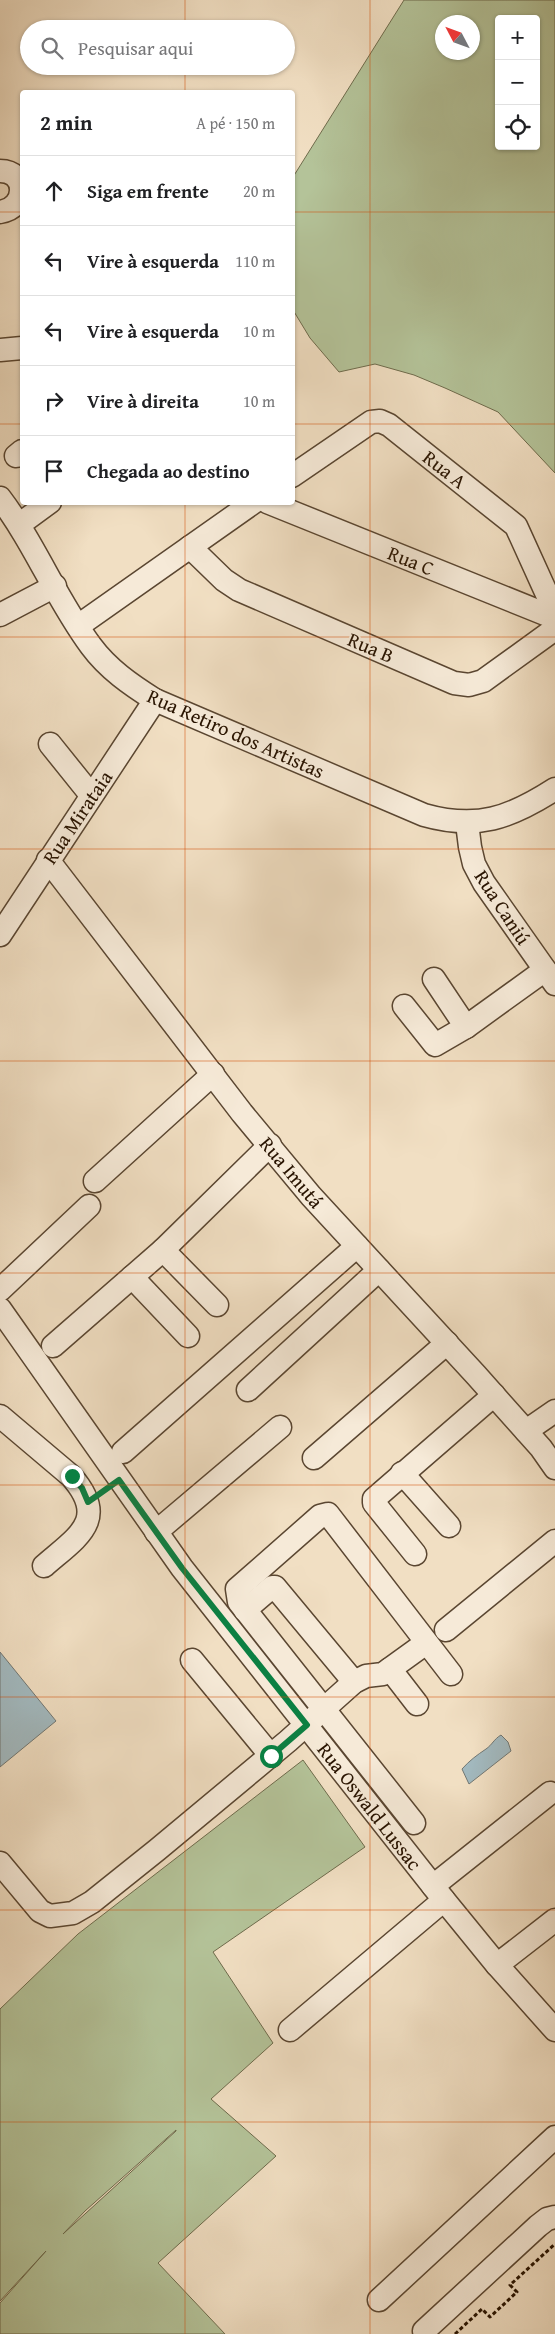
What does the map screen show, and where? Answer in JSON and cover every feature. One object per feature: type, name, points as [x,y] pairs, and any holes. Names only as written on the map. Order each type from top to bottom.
[{"type":"street","points":[[0,171],[13,175],[20,183]]},
{"type":"street","points":[[13,209],[20,197]]},
{"type":"street","points":[[0,350],[20,348]]},
{"type":"street","name":"Rua A","points":[[295,474],[371,422],[380,421],[389,425],[516,526],[555,612]]},
{"type":"street","name":"Rua Retiro dos Artistas","points":[[0,498],[20,524],[78,626],[106,664],[126,681],[155,700],[424,815],[445,821],[467,823],[490,820],[512,813],[555,789]]},
{"type":"street","points":[[20,524],[46,505]]},
{"type":"street","points":[[78,626],[250,505]]},
{"type":"street","name":"Rua C","points":[[274,505],[555,618]]},
{"type":"street","name":"Rua B","points":[[190,547],[224,580],[239,590],[454,683],[469,685],[483,682],[555,629]]},
{"type":"street","points":[[0,615],[55,586]]},
{"type":"street","name":"Rua Mirataia","points":[[0,935],[155,700]]},
{"type":"street","points":[[50,744],[91,795]]},
{"type":"street","name":"Rua Caniú","points":[[467,823],[474,864],[484,883],[550,977]]},
{"type":"street","name":"Rua Imutá","points":[[48,860],[213,1074],[311,1196],[494,1395],[555,1468]]},
{"type":"street","points":[[404,1006],[435,1045],[550,977]]},
{"type":"street","points":[[434,979],[466,1026]]},
{"type":"street","points":[[95,1181],[213,1074]]},
{"type":"street","points":[[53,1346],[163,1250],[270,1145]]},
{"type":"street","points":[[0,1290],[90,1206]]},
{"type":"street","points":[[123,1452],[357,1246]]},
{"type":"street","points":[[163,1250],[217,1305]]},
{"type":"street","points":[[248,1390],[379,1270]]},
{"type":"street","points":[[132,1277],[188,1336]]},
{"type":"street","name":"Rua Oswald Lussac","points":[[0,1309],[182,1568],[295,1692],[315,1717],[438,1893],[497,1965],[555,2030]]},
{"type":"street","points":[[314,1458],[447,1344]]},
{"type":"street","points":[[415,1554],[374,1503],[374,1499],[494,1395]]},
{"type":"street","points":[[526,1432],[555,1412]]},
{"type":"street","points":[[0,1416],[72,1476],[82,1488],[88,1502],[90,1520],[81,1532],[44,1566]]},
{"type":"street","points":[[156,1532],[280,1427]]},
{"type":"street","points":[[402,1473],[449,1526]]},
{"type":"street","points":[[88,1502],[119,1480]]},
{"type":"street","points":[[295,1692],[236,1596],[237,1589],[242,1582],[320,1516],[328,1514],[451,1674]]},
{"type":"street","points":[[446,1630],[555,1541]]},
{"type":"street","points":[[245,1610],[272,1587],[275,1587],[354,1682]]},
{"type":"street","points":[[1,1866],[40,1911],[50,1916],[73,1913],[92,1902],[271,1756],[354,1682],[366,1676],[383,1674],[426,1642]]},
{"type":"street","points":[[192,1660],[271,1756]]},
{"type":"street","points":[[390,1669],[417,1704]]},
{"type":"street","points":[[315,1717],[414,1823]]},
{"type":"street","points":[[290,2030],[550,1792]]},
{"type":"street","points":[[497,1965],[555,1920]]},
{"type":"street","points":[[379,2300],[555,2137]]},
{"type":"street","points":[[424,2331],[547,2218],[555,2217]]},
{"type":"path","points":[[455,2334],[482,2309],[490,2317],[517,2292],[510,2286],[555,2244]]},
{"type":"green space","points":[[404,0],[555,0],[555,473],[498,412],[414,375],[375,364],[339,372],[310,338],[295,313],[295,174]]},
{"type":"green space","points":[[303,1760],[365,1847],[213,1952],[273,2043],[211,2099],[276,2156],[158,2263],[225,2334],[0,2334],[0,2303],[46,2251],[0,2301],[0,2009],[78,1934]],"holes":[[[176,2131],[63,2234],[85,2211]]]},
{"type":"water","points":[[0,1652],[56,1721],[0,1767]]},
{"type":"water","points":[[501,1735],[508,1742],[511,1751],[469,1784],[462,1769]]},
{"type":"route","points":[[72,1476],[82,1488],[88,1502],[119,1480],[182,1568],[307,1725],[271,1756]]}]
